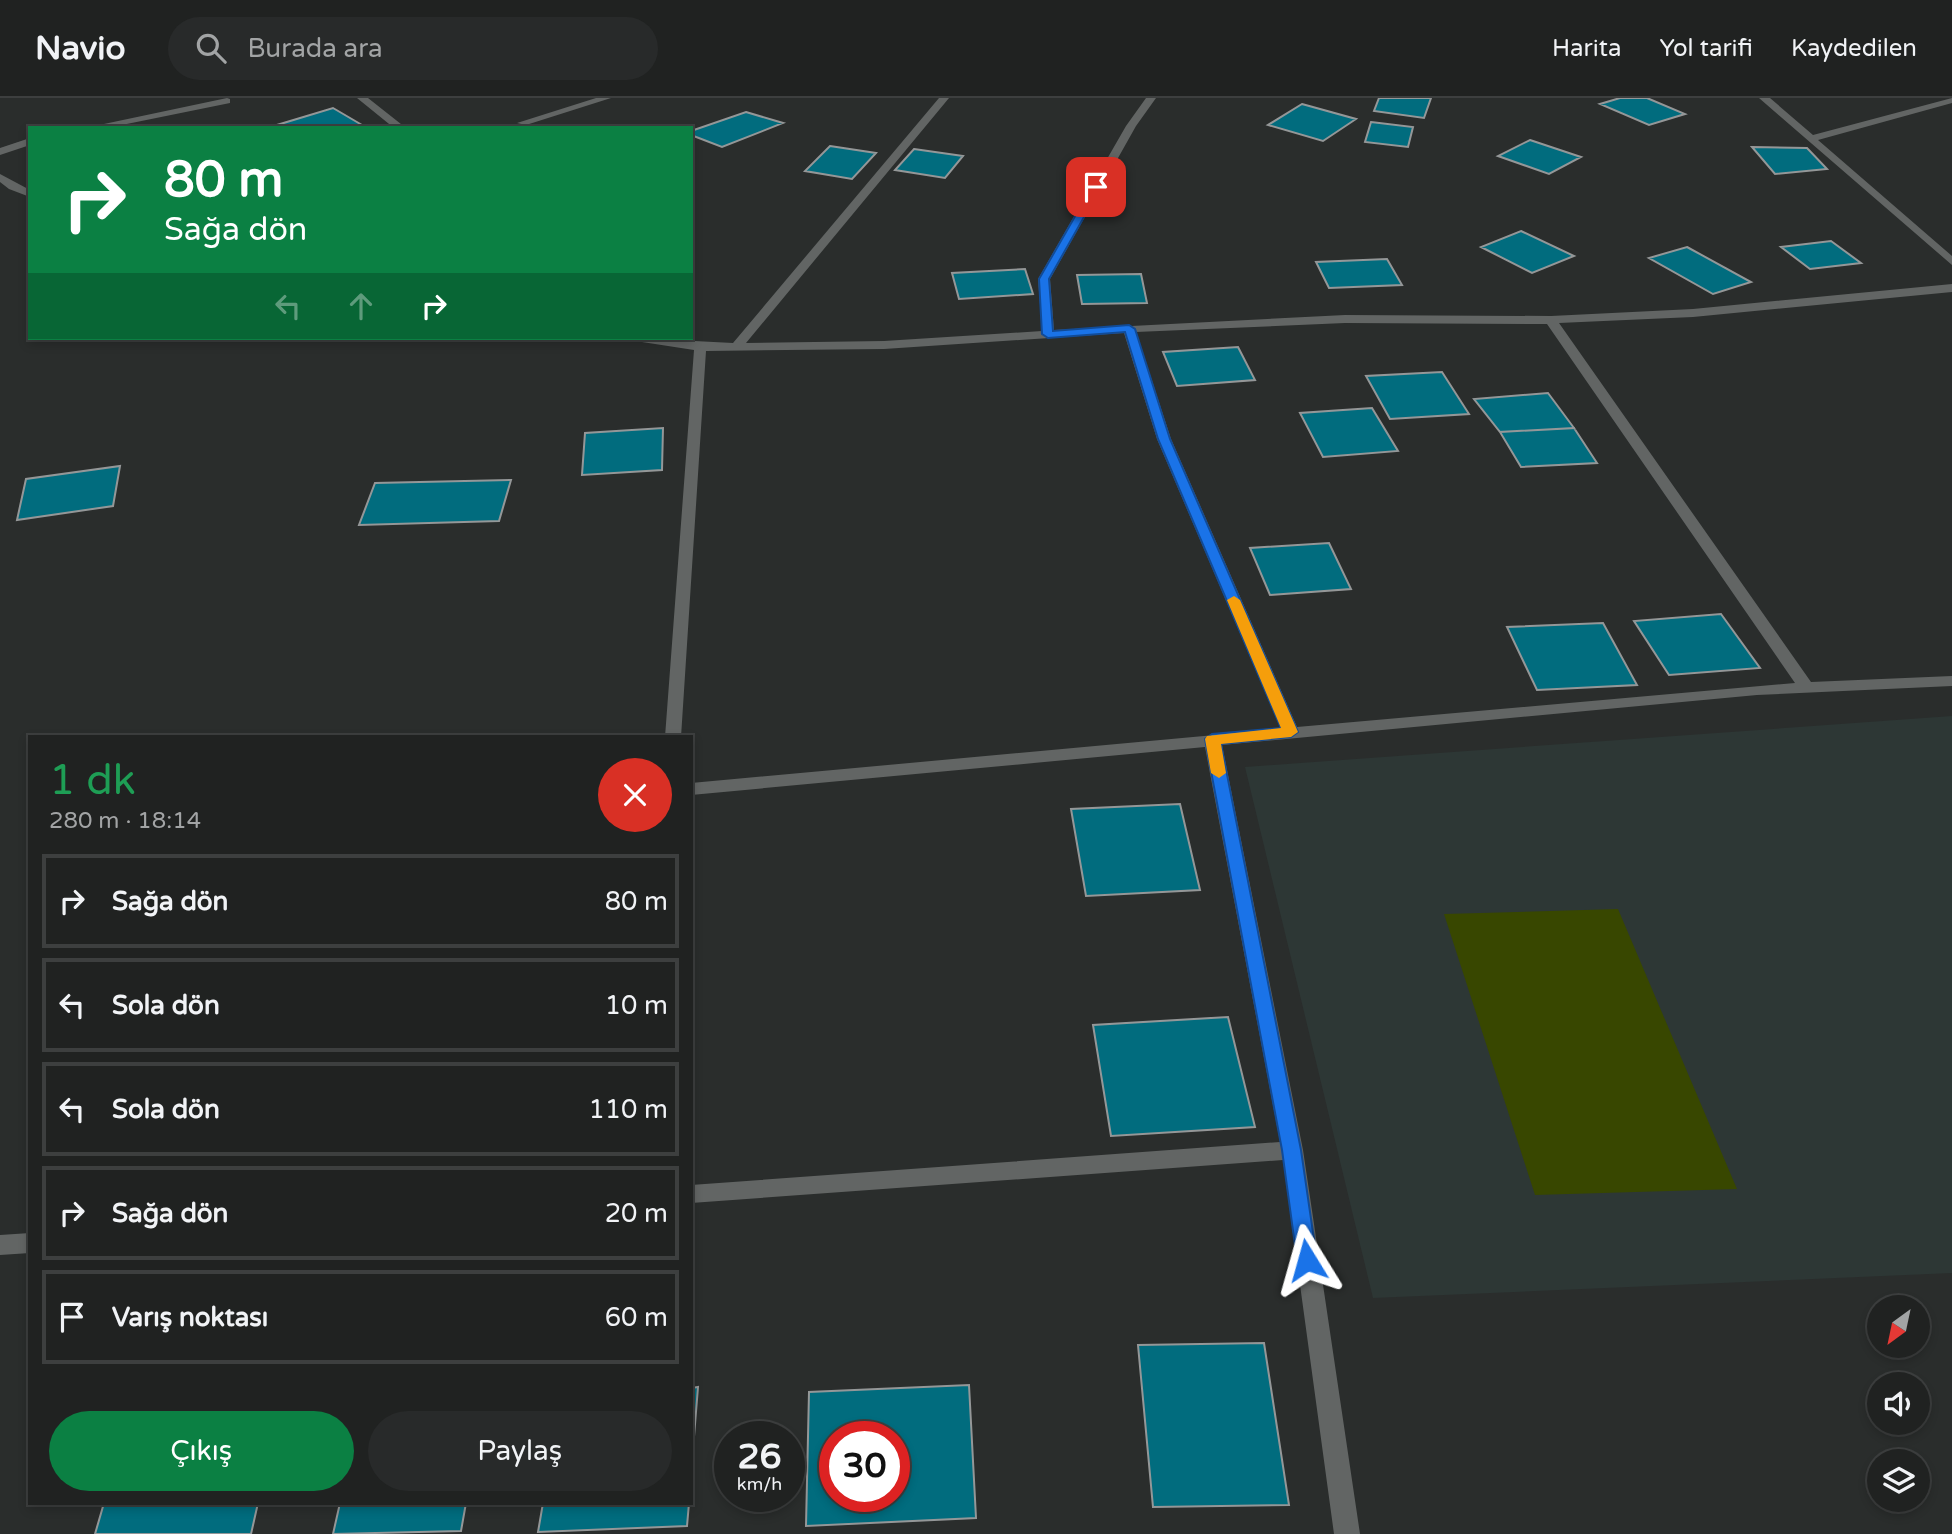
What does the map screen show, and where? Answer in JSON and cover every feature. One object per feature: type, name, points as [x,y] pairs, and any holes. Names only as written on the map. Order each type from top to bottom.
[{"type":"street","points":[[362,98],[398,126]]},
{"type":"street","points":[[522,123],[606,98]]},
{"type":"street","points":[[738,344],[944,98]]},
{"type":"street","points":[[1048,334],[1044,279],[1131,126],[1151,98]]},
{"type":"street","points":[[1764,98],[1952,262]]},
{"type":"street","points":[[1811,139],[1952,100]]},
{"type":"street","points":[[100,126],[228,101]]},
{"type":"street","points":[[0,152],[28,142]]},
{"type":"street","points":[[0,177],[13,187],[28,193]]},
{"type":"street","points":[[655,340],[700,347],[738,344],[884,345],[1129,329],[1345,319],[1551,320],[1719,310],[1952,288]]},
{"type":"street","points":[[1551,320],[1807,688]]},
{"type":"street","points":[[1129,329],[1164,439],[1291,732]]},
{"type":"street","points":[[673,735],[700,347]]},
{"type":"street","points":[[693,789],[1291,732],[1807,688],[1952,681]]},
{"type":"street","points":[[1212,739],[1292,1150],[1347,1534]]},
{"type":"street","points":[[693,1194],[1292,1150]]},
{"type":"street","points":[[0,1245],[28,1243]]},
{"type":"shaded area","points":[[1952,716],[1952,1273],[1373,1298],[1245,767]]},
{"type":"green space","points":[[1618,909],[1737,1189],[1535,1195],[1444,914]]},
{"type":"building","points":[[1379,98],[1431,98],[1424,118],[1374,111]]},
{"type":"building","points":[[1620,98],[1647,98],[1685,114],[1649,125],[1600,104]]},
{"type":"building","points":[[1302,104],[1356,119],[1323,141],[1268,125]]},
{"type":"building","points":[[333,108],[364,126],[278,126]]},
{"type":"building","points":[[746,112],[783,123],[722,147],[693,136],[693,130]]},
{"type":"building","points":[[1371,122],[1413,127],[1408,147],[1365,142]]},
{"type":"building","points":[[1530,140],[1581,157],[1549,174],[1498,156]]},
{"type":"building","points":[[830,146],[876,153],[852,179],[805,171]]},
{"type":"building","points":[[1752,147],[1807,148],[1827,169],[1775,174]]},
{"type":"building","points":[[914,149],[963,156],[945,178],[895,170]]},
{"type":"building","points":[[1521,231],[1574,256],[1532,273],[1481,247]]},
{"type":"building","points":[[1831,241],[1861,263],[1810,269],[1781,247]]},
{"type":"building","points":[[1687,247],[1751,282],[1713,294],[1649,258]]},
{"type":"building","points":[[1387,259],[1402,285],[1329,288],[1316,262]]},
{"type":"building","points":[[1025,269],[1033,294],[959,299],[952,273]]},
{"type":"building","points":[[1141,274],[1147,303],[1082,304],[1077,275]]},
{"type":"building","points":[[1238,347],[1255,380],[1177,386],[1163,352]]},
{"type":"building","points":[[1442,372],[1469,414],[1390,419],[1366,376]]},
{"type":"building","points":[[1548,393],[1574,428],[1500,432],[1474,399]]},
{"type":"building","points":[[1372,408],[1398,451],[1323,457],[1300,413]]},
{"type":"building","points":[[663,428],[662,470],[582,475],[585,433]]},
{"type":"building","points":[[1574,428],[1597,463],[1521,467],[1500,432]]},
{"type":"building","points":[[120,466],[113,506],[17,520],[26,479]]},
{"type":"building","points":[[511,480],[499,521],[359,525],[375,483]]},
{"type":"building","points":[[1329,543],[1351,589],[1270,595],[1250,548]]},
{"type":"building","points":[[1721,614],[1760,668],[1669,675],[1634,621]]},
{"type":"building","points":[[1603,623],[1637,685],[1537,690],[1507,627]]},
{"type":"building","points":[[1180,804],[1200,890],[1086,896],[1071,809]]},
{"type":"building","points":[[1228,1017],[1255,1127],[1111,1136],[1093,1025]]},
{"type":"building","points":[[1264,1343],[1289,1505],[1153,1507],[1138,1345]]},
{"type":"building","points":[[969,1385],[976,1518],[806,1526],[809,1392]]},
{"type":"building","points":[[698,1387],[693,1449],[693,1388]]},
{"type":"building","points":[[103,1505],[258,1505],[251,1534],[95,1534]]},
{"type":"building","points":[[340,1505],[466,1505],[461,1531],[333,1534]]},
{"type":"building","points":[[543,1505],[689,1505],[687,1526],[538,1532]]},
{"type":"slow traffic","points":[[1219,773],[1212,739],[1291,732],[1234,600]]},
{"type":"route","points":[[1096,187],[1044,279],[1048,334],[1129,329],[1164,439],[1291,732],[1212,739],[1292,1150],[1307,1260]]}]
